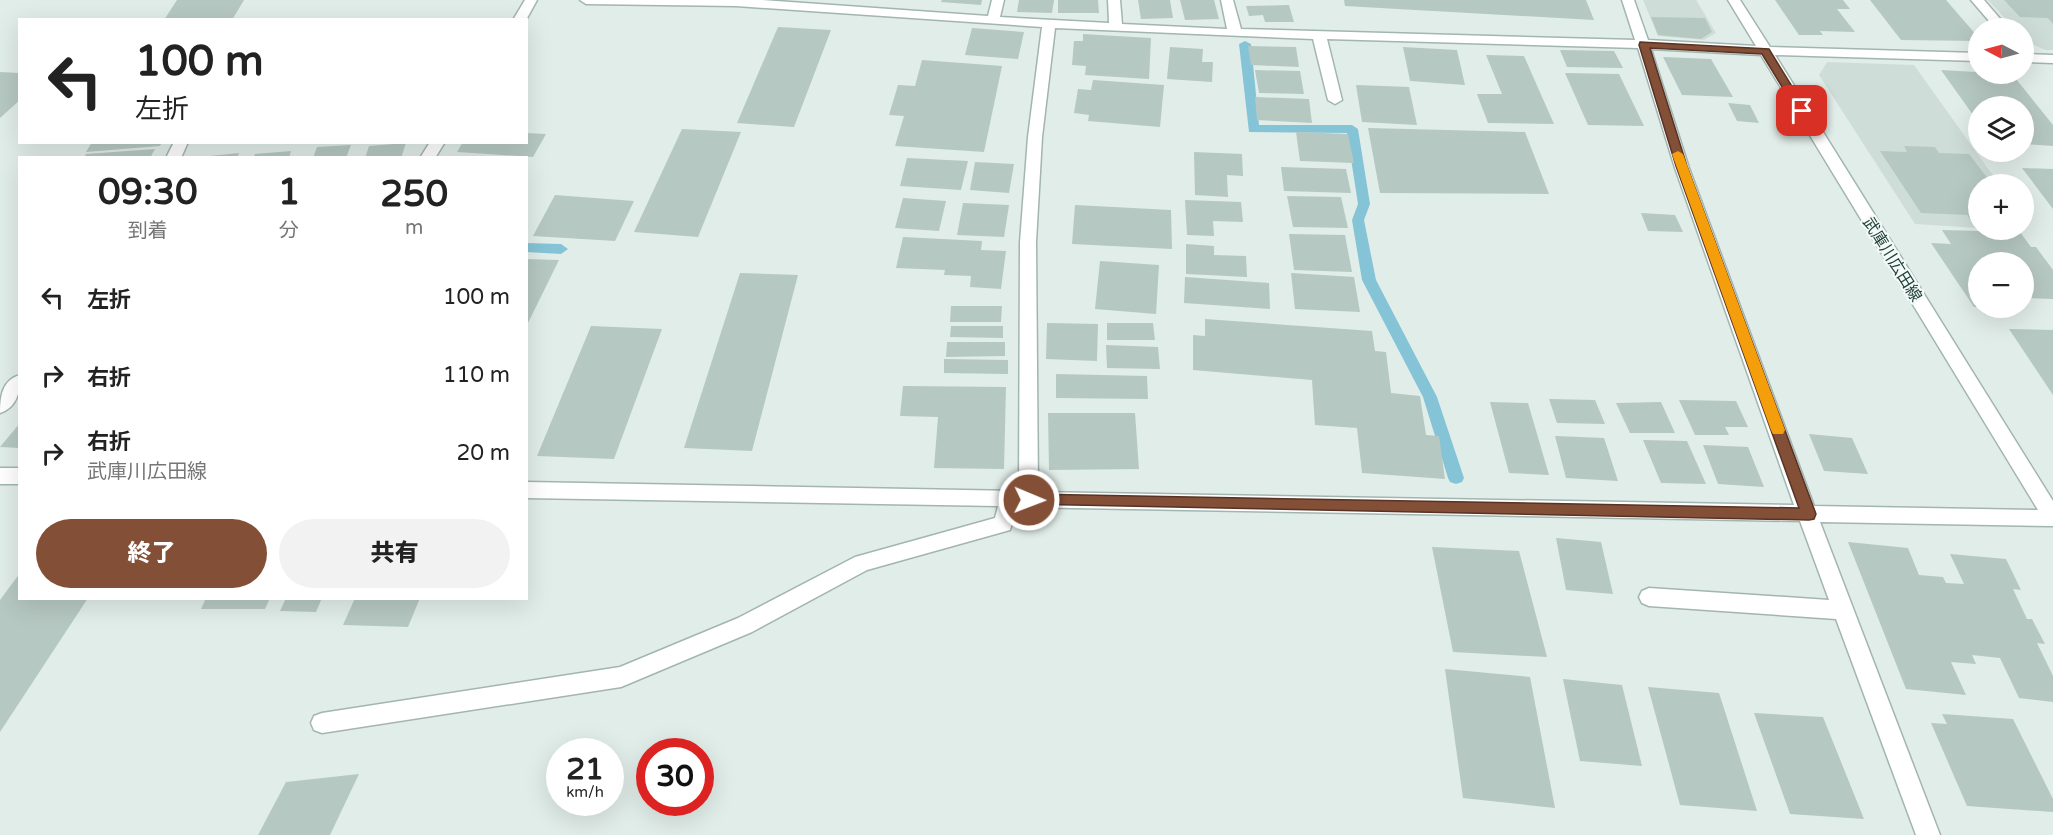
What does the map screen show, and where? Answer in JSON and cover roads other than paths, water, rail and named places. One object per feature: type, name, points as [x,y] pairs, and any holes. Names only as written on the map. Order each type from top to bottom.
[{"type":"street","points":[[520,18],[531,0]]},
{"type":"street","points":[[586,0],[818,3],[924,15],[1116,28],[1968,57]]},
{"type":"street","points":[[924,15],[929,0]]},
{"type":"street","points":[[993,20],[998,0]]},
{"type":"street","points":[[1114,0],[1116,28]]},
{"type":"street","points":[[1227,0],[1235,33]]},
{"type":"street","points":[[1628,0],[1682,166],[1843,610],[1928,835]]},
{"type":"street","name":"武庫川広田線","points":[[1734,0],[2053,518]]},
{"type":"street","points":[[1977,0],[1993,18]]},
{"type":"street","points":[[322,723],[621,677],[746,626],[862,563],[1003,524],[1019,500],[1030,204],[1036,117],[1049,24]]},
{"type":"street","points":[[1319,35],[1335,100]]},
{"type":"street","points":[[2034,57],[2053,59]]},
{"type":"street","points":[[0,406],[18,384]]},
{"type":"street","points":[[0,476],[18,476]]},
{"type":"street","points":[[528,490],[2053,518]]},
{"type":"street","points":[[1649,597],[1843,610]]},
{"type":"waterway","points":[[1245,44],[1253,129],[1352,129],[1364,204],[1358,220],[1369,280],[1430,397],[1456,478]]},
{"type":"waterway","points":[[528,247],[561,249]]}]
